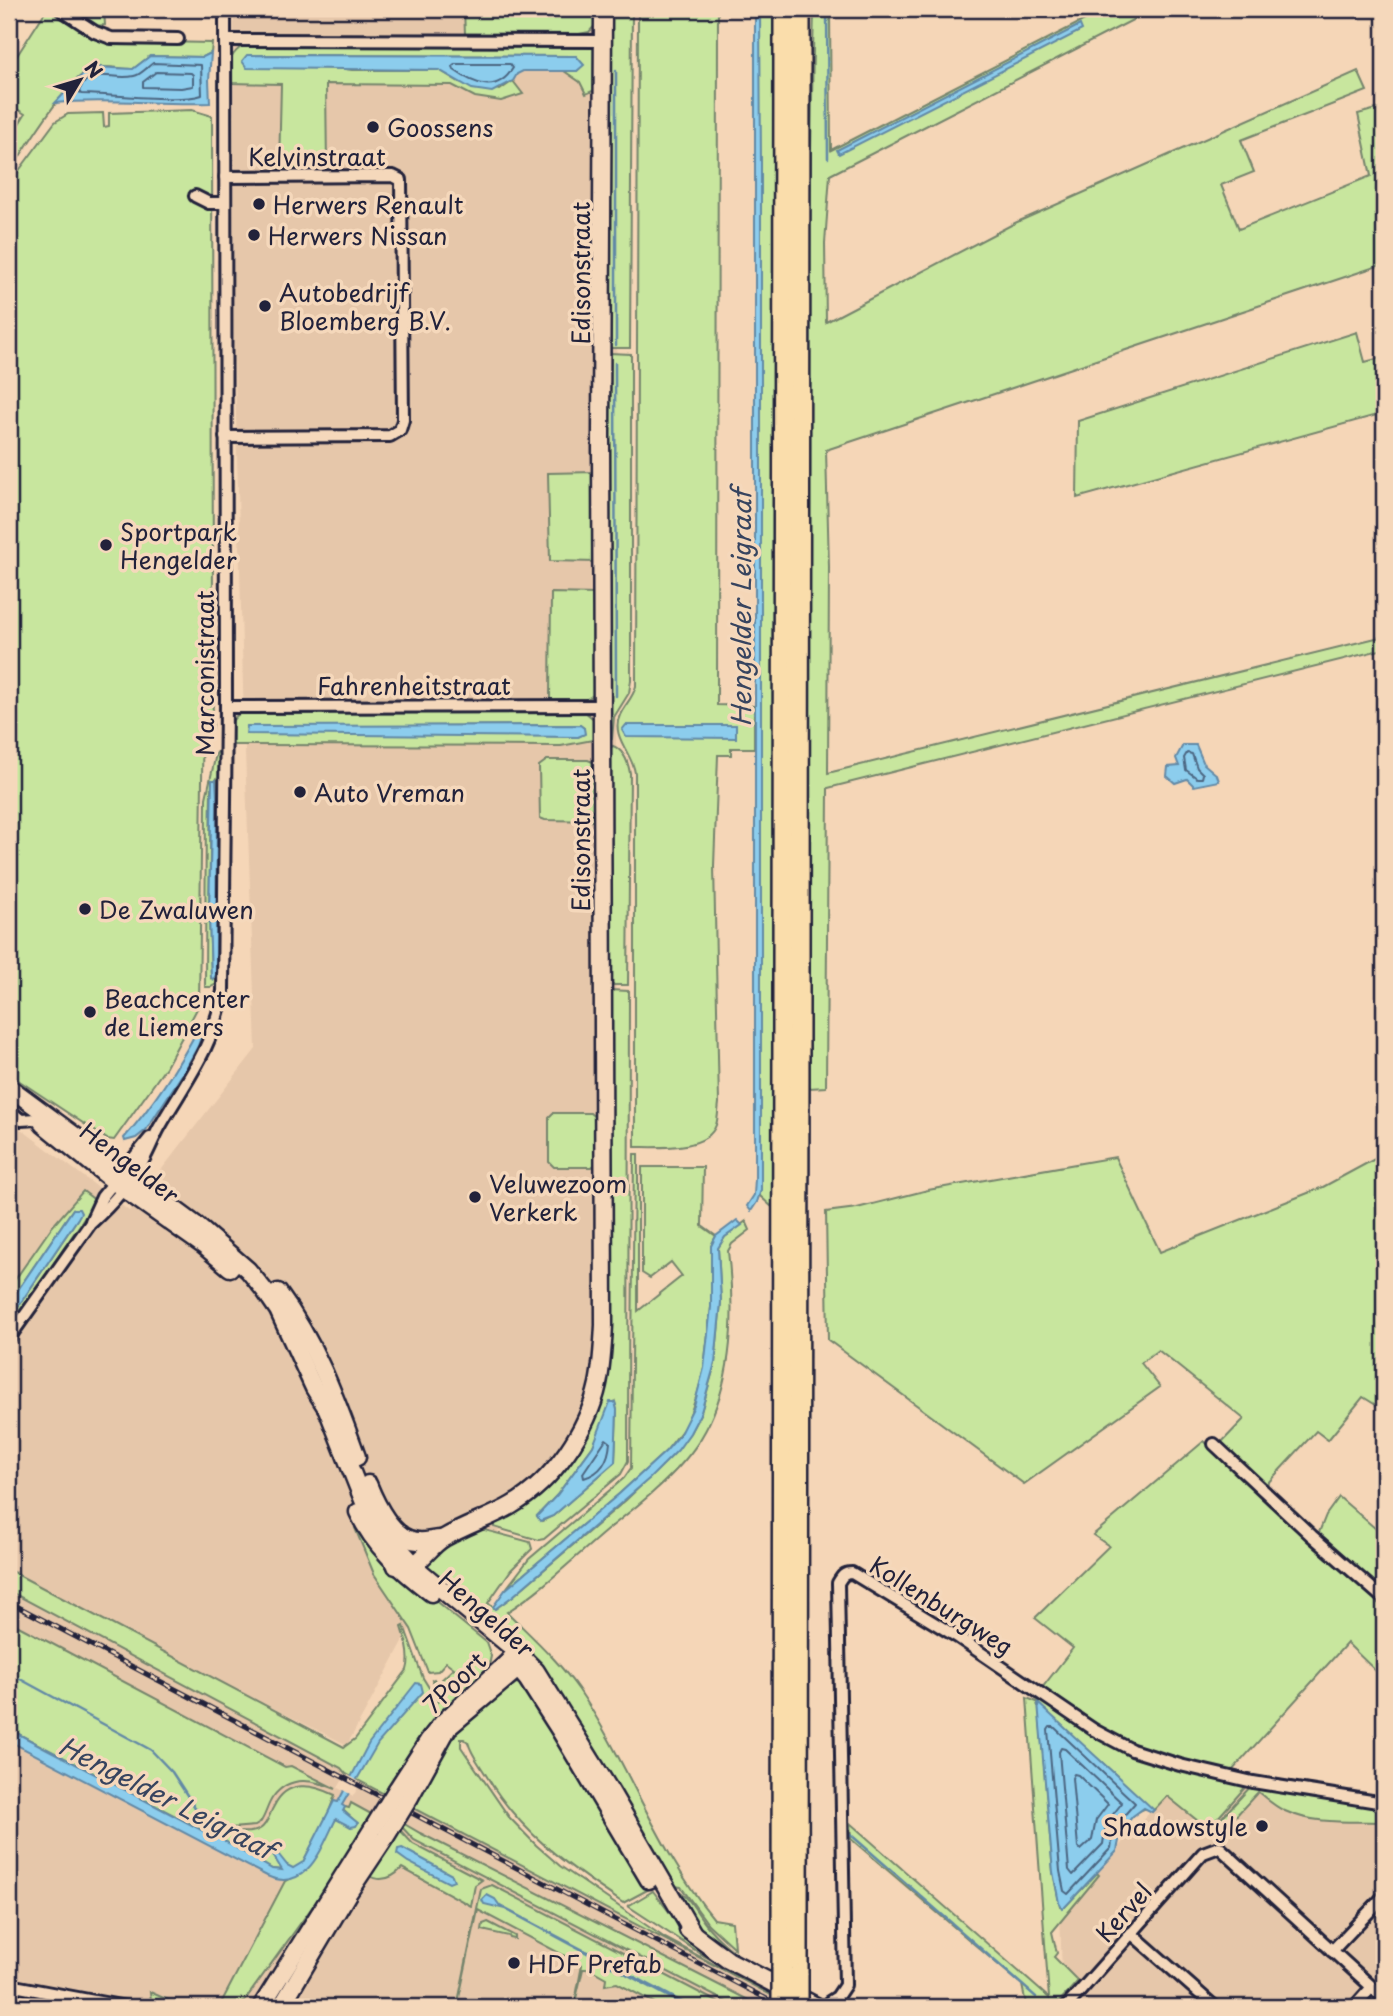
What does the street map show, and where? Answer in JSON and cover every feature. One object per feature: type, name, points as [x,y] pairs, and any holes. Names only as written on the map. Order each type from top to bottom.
[{"type":"highway","points":[[783,9],[790,1971],[813,2005]]},
{"type":"highway","points":[[782,2007],[790,1971],[800,9]]},
{"type":"street","points":[[60,9],[95,32],[111,38],[178,39]]},
{"type":"street","name":"Marconistraat","points":[[9,1338],[90,1224],[102,1197],[122,1179],[159,1128],[200,1061],[214,1031],[223,991],[226,707],[225,9]]},
{"type":"street","name":"Edisonstraat","points":[[418,1562],[441,1539],[483,1521],[515,1503],[541,1482],[561,1460],[580,1431],[598,1385],[604,1325],[603,9]]},
{"type":"street","points":[[225,40],[603,41]]},
{"type":"street","name":"Kelvinstraat","points":[[225,177],[393,176],[401,180],[403,420],[400,430],[390,436],[225,437]]},
{"type":"street","points":[[195,196],[209,203],[225,203]]},
{"type":"street","name":"Fahrenheitstraat","points":[[226,707],[603,705]]},
{"type":"street","name":"Hengelder","points":[[9,1087],[217,1256],[285,1329]]},
{"type":"street","name":"Hengelder","points":[[9,1096],[122,1179],[196,1225],[233,1256],[265,1291],[278,1310],[314,1388],[327,1409],[373,1520],[418,1562],[440,1589],[482,1621],[518,1662]]},
{"type":"street","name":"Hengelder","points":[[9,1110],[21,1119],[37,1119]]},
{"type":"street","name":"Hengelder","points":[[233,1256],[244,1255],[255,1264],[301,1325],[318,1355],[372,1495],[384,1516],[398,1532],[410,1539],[441,1539]]},
{"type":"street","name":"Hengelder","points":[[314,1388],[317,1406],[360,1516],[373,1539],[396,1566],[518,1662],[552,1694],[694,1935],[727,1960],[813,2005]]},
{"type":"street","points":[[1214,1444],[1384,1599]]},
{"type":"street","name":"Hengelder","points":[[410,1539],[420,1552],[418,1562]]},
{"type":"street","points":[[396,1566],[403,1568],[418,1562]]},
{"type":"street","name":"Kollenburgweg","points":[[813,2005],[837,1997],[845,1985],[838,1583],[846,1573],[852,1573],[959,1637],[1094,1730],[1132,1750],[1180,1765],[1254,1782],[1384,1803]]},
{"type":"street","name":"7Poort","points":[[261,2007],[379,1833],[404,1793],[428,1741],[443,1722],[518,1662]]},
{"type":"street","name":"7Poort","points":[[281,2007],[349,1892],[379,1833]]},
{"type":"street","name":"Kervel","points":[[1066,2007],[1203,1853],[1214,1847],[1219,1847],[1332,1951]]},
{"type":"street","points":[[1384,1896],[1332,1951],[1384,1998]]},
{"type":"street","points":[[1131,1933],[1215,2007]]},
{"type":"street","points":[[9,1985],[126,2007]]},
{"type":"street","points":[[1354,2007],[1372,1987]]},
{"type":"shaded area","points":[[234,9],[617,9],[615,1305],[612,1409],[535,1508],[458,1557],[425,1601],[347,1745],[9,1576],[9,1120],[129,1211],[256,1049],[234,337]]},
{"type":"shaded area","points":[[9,1591],[341,1768],[346,1774],[338,1788],[353,1796],[362,1782],[775,1997],[775,2007],[757,2007],[715,1994],[716,2007],[9,2007]]},
{"type":"shaded area","points":[[1182,1775],[1384,1799],[1384,2007],[1063,2007],[1060,1913]]},
{"type":"green space","points":[[47,9],[54,9],[109,41],[212,43],[211,53],[203,57],[150,56],[133,69],[99,67],[85,73],[61,97],[9,173],[9,140],[25,114],[9,104],[9,68]]},
{"type":"green space","points":[[71,9],[104,9],[105,25],[95,26]]},
{"type":"green space","points":[[464,9],[599,9],[599,21],[589,32],[579,34],[465,34]]},
{"type":"green space","points":[[608,9],[632,9],[630,348],[609,348]]},
{"type":"green space","points":[[638,9],[718,9],[717,705],[754,706],[754,748],[731,748],[731,755],[718,755],[714,866],[719,1103],[717,1123],[703,1139],[681,1146],[656,1147],[635,1147],[635,773],[618,730],[620,715],[636,686]]},
{"type":"green space","points":[[760,9],[774,9],[773,1208],[760,1196]]},
{"type":"green space","points":[[814,9],[830,9],[831,150],[1106,9],[1154,9],[830,175],[825,243],[826,322],[1015,223],[1358,71],[1367,91],[1241,140],[1254,172],[1221,185],[1239,229],[1371,176],[1358,114],[1384,107],[1384,264],[826,450],[829,567],[828,773],[1384,636],[1384,649],[828,788],[826,1087],[809,1088],[808,414]]},
{"type":"green space","points":[[244,45],[586,45],[594,48],[596,53],[597,89],[586,94],[580,82],[564,71],[577,71],[583,65],[576,56],[247,55],[352,70],[439,70],[459,82],[500,90],[513,81],[523,94],[501,101],[475,97],[452,85],[326,84],[327,168],[279,169],[281,84],[231,83],[232,57]]},
{"type":"green space","name":"Sportpark Hengelder","points":[[192,110],[212,116],[213,624],[203,641],[203,648],[212,638],[213,728],[203,705],[199,1005],[166,1067],[114,1140],[107,1139],[9,1074],[9,184],[55,122],[68,114],[103,113],[104,127],[109,126],[109,113]]},
{"type":"green space","points":[[1357,332],[1365,362],[1384,357],[1384,413],[1077,498],[1078,421]]},
{"type":"green space","points":[[609,353],[631,354],[631,680],[629,693],[614,717],[612,739],[610,739]]},
{"type":"green space","points":[[596,472],[596,562],[550,561],[548,473]]},
{"type":"green space","points":[[551,593],[597,594],[595,694],[585,700],[550,699]]},
{"type":"green space","points":[[585,712],[596,721],[598,739],[561,746],[234,745],[229,742],[230,728],[238,714]],"holes":[[[580,725],[584,728],[584,734],[578,737],[246,727]]]},
{"type":"green space","points":[[613,746],[625,757],[630,773],[628,985],[609,985],[607,751]]},
{"type":"green space","points":[[220,749],[220,959],[218,983],[205,987],[206,798],[216,754]],"holes":[[[216,780],[216,975],[211,978],[209,914],[211,789]]]},
{"type":"green space","points":[[547,760],[588,760],[595,763],[597,821],[540,818],[539,766]]},
{"type":"green space","points":[[609,990],[629,991],[628,1461],[621,1474],[544,1539],[539,1540],[494,1527],[493,1522],[516,1507],[598,1398]],"holes":[[[615,1402],[615,1462],[553,1516],[542,1521],[537,1516],[557,1495],[593,1446]]]},
{"type":"green space","points":[[553,1113],[590,1113],[598,1120],[598,1161],[592,1167],[554,1167],[549,1162],[549,1117]]},
{"type":"green space","points":[[634,1154],[638,1154],[638,1311],[682,1276],[671,1262],[650,1278],[642,1273],[642,1167],[703,1167],[702,1226],[716,1236],[711,1246],[711,1307],[704,1368],[698,1392],[686,1425],[666,1451],[505,1590],[529,1559],[624,1478],[631,1468]]},
{"type":"green space","points":[[1384,1154],[1384,1410],[1363,1397],[1328,1440],[1316,1431],[1265,1486],[1219,1445],[1244,1419],[1158,1350],[1141,1363],[1160,1387],[1024,1484],[828,1340],[826,1212],[857,1208],[928,1190],[1115,1157],[1160,1252],[1323,1187]]},
{"type":"green space","points":[[83,1191],[96,1201],[9,1325],[9,1320],[78,1218],[73,1209],[9,1303],[9,1289],[51,1228]]},
{"type":"green space","points":[[746,1221],[750,1230],[732,1244],[728,1251],[732,1305],[728,1360],[714,1413],[701,1438],[685,1460],[657,1489],[545,1584],[507,1612],[554,1659],[579,1690],[597,1718],[676,1865],[714,1919],[732,1922],[734,1948],[708,1924],[681,1887],[674,1886],[554,1693],[433,1580],[427,1566],[431,1553],[477,1528],[530,1542],[532,1549],[511,1570],[488,1603],[495,1609],[626,1500],[672,1456],[690,1433],[701,1412],[715,1364],[721,1302],[718,1248],[725,1237]]},
{"type":"green space","points":[[1204,1441],[1384,1601],[1384,1679],[1347,1643],[1232,1771],[1183,1760],[1123,1740],[1042,1688],[1073,1648],[1035,1618],[1109,1546],[1093,1535]]},
{"type":"green space","points":[[1339,1497],[1376,1529],[1384,1521],[1384,1592],[1318,1535],[1326,1515]]},
{"type":"green space","points":[[360,1526],[395,1568],[486,1642],[491,1656],[489,1666],[424,1731],[415,1743],[413,1754],[386,1795],[346,1774],[341,1768],[9,1591],[9,1570],[344,1747],[355,1739],[407,1670],[408,1654],[402,1627],[404,1626],[423,1678],[438,1702],[442,1699],[432,1680],[437,1684],[454,1668],[446,1662],[438,1671],[428,1672],[411,1629],[374,1574],[355,1528]]},
{"type":"green space","points":[[9,1621],[285,1767],[291,1766],[336,1789],[303,1781],[287,1785],[273,1797],[260,1823],[232,1828],[233,1832],[257,1831],[267,1822],[279,1797],[293,1788],[318,1788],[335,1795],[327,1817],[303,1862],[297,1868],[290,1868],[268,1848],[282,1870],[272,1869],[211,1833],[9,1729]]},
{"type":"green space","points":[[509,1682],[521,1684],[539,1705],[651,1888],[623,1903],[565,1862],[514,1814],[478,1763],[468,1742],[461,1739],[461,1747],[509,1817],[560,1866],[665,1938],[775,1997],[411,1807],[457,1723]]},
{"type":"green space","points":[[1038,1695],[1093,1732],[1249,1783],[1208,1829],[1167,1796],[1152,1812],[1147,1808],[1134,1815],[1126,1822],[1120,1835],[1117,1776],[1037,1704],[1053,1872],[1060,1906],[1065,1907],[1097,1873],[1099,1875],[1052,1932],[1057,1953],[1054,1957],[1078,1981],[1057,2004],[1060,2007],[1030,2007],[1026,2004],[1022,1985],[851,1839],[850,1823],[1049,1998],[1027,1698],[1037,1702]]},
{"type":"green space","points":[[1252,1785],[1384,1808],[1384,1822],[1309,1818],[1281,1809],[1258,1792],[1221,1832],[1214,1826]]},
{"type":"green space","points":[[351,1803],[373,1815],[349,1856],[240,2007],[219,2007],[285,1881],[293,1878],[337,1818],[351,1827],[356,1822],[343,1810],[345,1807],[349,1808]]},
{"type":"green space","points":[[401,1822],[762,2007],[736,2007],[414,1840],[400,1825]]},
{"type":"green space","points":[[398,1828],[413,1844],[482,1880],[475,1885],[471,1906],[402,1868],[386,1879],[367,1875]]},
{"type":"green space","points":[[492,1885],[727,2007],[691,2007],[683,2003],[681,2007],[662,2007],[617,1983],[605,1985],[606,1978],[590,1969],[583,1969],[574,2007],[582,1965],[478,1910],[457,2007],[481,1889]]},
{"type":"green space","points":[[675,1889],[689,1900],[717,1936],[746,1961],[721,1947],[704,1932]]},
{"type":"green space","points":[[653,1891],[687,1935],[775,1992],[704,1956],[628,1906]]},
{"type":"green space","points":[[488,1922],[515,1936],[515,1939],[482,1930],[483,1924]]},
{"type":"green space","points":[[150,1992],[184,2007],[152,2007]]},
{"type":"water","points":[[755,9],[760,9],[761,164],[761,1190],[751,1211],[747,1206],[754,1195],[755,1178]]},
{"type":"water","points":[[1080,25],[1082,30],[839,154],[837,150]]},
{"type":"water","points":[[211,53],[210,103],[55,103],[93,67],[133,69],[150,56],[203,57]]},
{"type":"water","points":[[247,55],[576,56],[584,65],[577,71],[523,71],[517,74],[513,81],[492,92],[472,89],[439,70],[247,68],[242,61]]},
{"type":"water","points":[[580,725],[585,734],[578,737],[246,734],[247,726]]},
{"type":"water","points":[[626,725],[736,725],[736,738],[626,737],[622,730]]},
{"type":"water","points":[[1183,745],[1196,745],[1204,764],[1217,775],[1219,781],[1194,786],[1187,779],[1175,783],[1167,776],[1168,767],[1179,766],[1176,758]]},
{"type":"water","points":[[212,780],[216,780],[217,799],[216,975],[213,980],[209,914]]},
{"type":"water","points":[[199,1027],[204,1028],[185,1070],[146,1130],[136,1138],[125,1141],[124,1138],[165,1085]]},
{"type":"water","points":[[73,1209],[79,1209],[81,1213],[9,1320],[9,1303]]},
{"type":"water","points":[[737,1220],[742,1225],[725,1237],[718,1248],[721,1302],[715,1363],[701,1412],[690,1433],[678,1450],[650,1478],[495,1609],[493,1607],[505,1590],[619,1494],[679,1436],[694,1406],[704,1368],[711,1307],[711,1246],[716,1236]]},
{"type":"water","points":[[610,1402],[615,1402],[617,1410],[615,1462],[553,1516],[540,1521],[537,1516],[557,1495],[593,1446]]},
{"type":"water","points":[[416,1683],[421,1684],[423,1692],[378,1743],[342,1805],[345,1807],[343,1811],[358,1823],[351,1827],[336,1819],[319,1854],[303,1873],[293,1879],[281,1880],[267,1876],[9,1741],[9,1729],[211,1833],[272,1869],[282,1870],[268,1847],[271,1845],[287,1865],[293,1868],[303,1862],[334,1801],[338,1802],[369,1743]]},
{"type":"water","points":[[1038,1703],[1154,1810],[1152,1812],[1144,1808],[1133,1816],[1121,1830],[1117,1851],[1062,1908],[1053,1872]]},
{"type":"water","points":[[402,1848],[452,1875],[454,1881],[449,1883],[408,1862],[397,1854],[398,1849]]},
{"type":"water","points":[[487,1895],[495,1899],[500,1906],[692,2007],[680,2007],[678,2002],[505,1909],[484,1904],[482,1900]]},
{"type":"pier","points":[[348,1775],[360,1782],[352,1795],[341,1789]]},
{"type":"waterway","points":[[827,9],[828,158]]},
{"type":"waterway","points":[[616,71],[616,345]]},
{"type":"waterway","points":[[615,363],[616,696]]},
{"type":"waterway","name":"Hengelder Leigraaf","points":[[9,1673],[151,1750],[172,1772],[198,1812]]},
{"type":"waterway","points":[[850,1834],[1036,1997]]},
{"type":"railway","points":[[9,1602],[782,2007]]},
{"type":"place","name":"Goossens","points":[[373,127]]},
{"type":"place","name":"Herwers Renault","points":[[259,204]]},
{"type":"place","name":"Herwers Nissan","points":[[254,235]]},
{"type":"place","name":"Autobedrijf Bloemberg B.V.","points":[[265,306]]},
{"type":"place","name":"Sportpark Hengelder","points":[[106,545]]},
{"type":"place","name":"Auto Vreman","points":[[300,792]]},
{"type":"place","name":"De Zwaluwen","points":[[85,909]]},
{"type":"place","name":"Beachcenter de Liemers","points":[[90,1012]]},
{"type":"place","name":"Veluwezoom Verkerk","points":[[475,1197]]},
{"type":"place","name":"Shadowstyle","points":[[1262,1826]]},
{"type":"place","name":"HDF Prefab","points":[[514,1963]]}]
